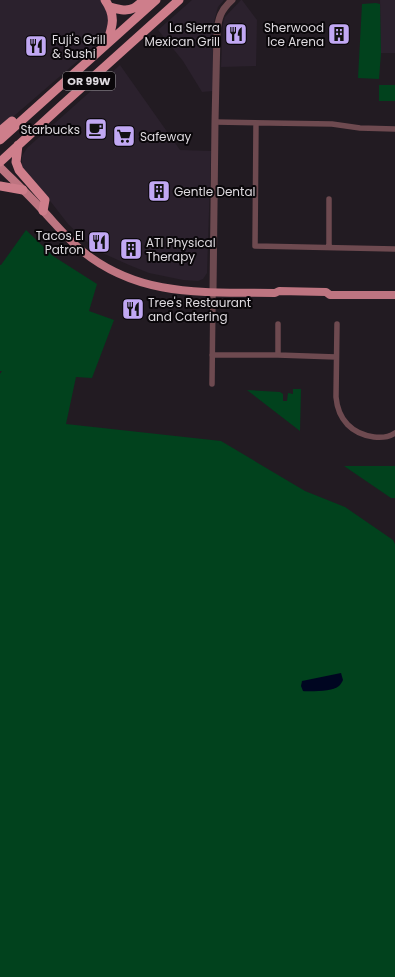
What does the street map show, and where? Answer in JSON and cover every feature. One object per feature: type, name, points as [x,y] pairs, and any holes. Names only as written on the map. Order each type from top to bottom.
[{"type":"highway","points":[[108,3],[118,9],[126,10],[135,8],[145,0]]},
{"type":"highway","name":"OR 99W","points":[[0,140],[156,0]]},
{"type":"highway","name":"OR 99W","points":[[0,162],[179,0]]},
{"type":"highway","points":[[107,44],[113,22],[108,3]]},
{"type":"highway","points":[[0,131],[42,94],[52,94]]},
{"type":"highway","points":[[18,145],[17,166],[23,176],[45,200],[43,210]]},
{"type":"highway","points":[[0,186],[23,190]]},
{"type":"main road","points":[[0,168],[43,210],[73,243],[91,257],[112,270],[133,280],[173,290],[274,293],[280,296],[302,297],[325,297],[330,294],[395,295]]},
{"type":"street","points":[[212,384],[216,33],[223,9],[232,0]]},
{"type":"street","points":[[215,122],[332,124],[360,128],[395,129]]},
{"type":"street","points":[[256,123],[255,246],[395,249]]},
{"type":"street","points":[[329,199],[329,247]]},
{"type":"street","points":[[278,324],[278,355]]},
{"type":"street","points":[[337,324],[337,404],[343,419],[357,432],[367,436],[388,437],[395,433]]},
{"type":"street","points":[[212,354],[336,357]]},
{"type":"shaded area","points":[[0,0],[101,0],[109,17],[106,35],[102,40],[0,128]]},
{"type":"shaded area","points":[[192,0],[224,0],[218,7],[213,25],[213,91],[202,92],[183,61],[158,30]]},
{"type":"shaded area","points":[[241,0],[257,20],[256,66],[221,67],[223,24],[225,17]]},
{"type":"shaded area","points":[[380,0],[395,0],[395,53],[381,53]]},
{"type":"shaded area","points":[[120,65],[180,150],[211,151],[207,273],[203,279],[198,281],[183,280],[149,273],[98,251],[68,224],[22,168],[22,156],[27,148]]},
{"type":"green space","points":[[362,4],[380,4],[381,53],[379,79],[358,78]]},
{"type":"green space","points":[[379,85],[395,85],[395,101],[379,101]]},
{"type":"green space","points":[[26,230],[53,256],[97,284],[89,311],[114,320],[92,378],[76,377],[66,424],[221,441],[305,491],[345,507],[393,540],[395,544],[395,977],[0,977],[0,374],[2,371],[0,371],[0,265]]},
{"type":"green space","points":[[293,389],[301,389],[300,431],[247,390],[280,392],[283,394],[283,401],[287,401],[288,393],[293,394]]},
{"type":"green space","points":[[344,466],[395,466],[395,498],[391,498]]},
{"type":"water","points":[[341,673],[343,680],[336,688],[317,691],[303,691],[301,686],[302,681]]},
{"type":"place","name":"La Sierra Mexican Grill","points":[[236,34]]},
{"type":"place","name":"Sherwood Ice Arena","points":[[339,34]]},
{"type":"place","name":"Fuji's Grill & Sushi","points":[[36,46]]},
{"type":"place","name":"Starbucks","points":[[96,129]]},
{"type":"place","name":"Safeway","points":[[124,136]]},
{"type":"place","name":"Gentle Dental","points":[[159,191]]},
{"type":"place","name":"Tacos El Patron","points":[[99,242]]},
{"type":"place","name":"ATI Physical Therapy","points":[[131,249]]},
{"type":"place","name":"Tree's Restaurant and Catering","points":[[133,309]]}]
